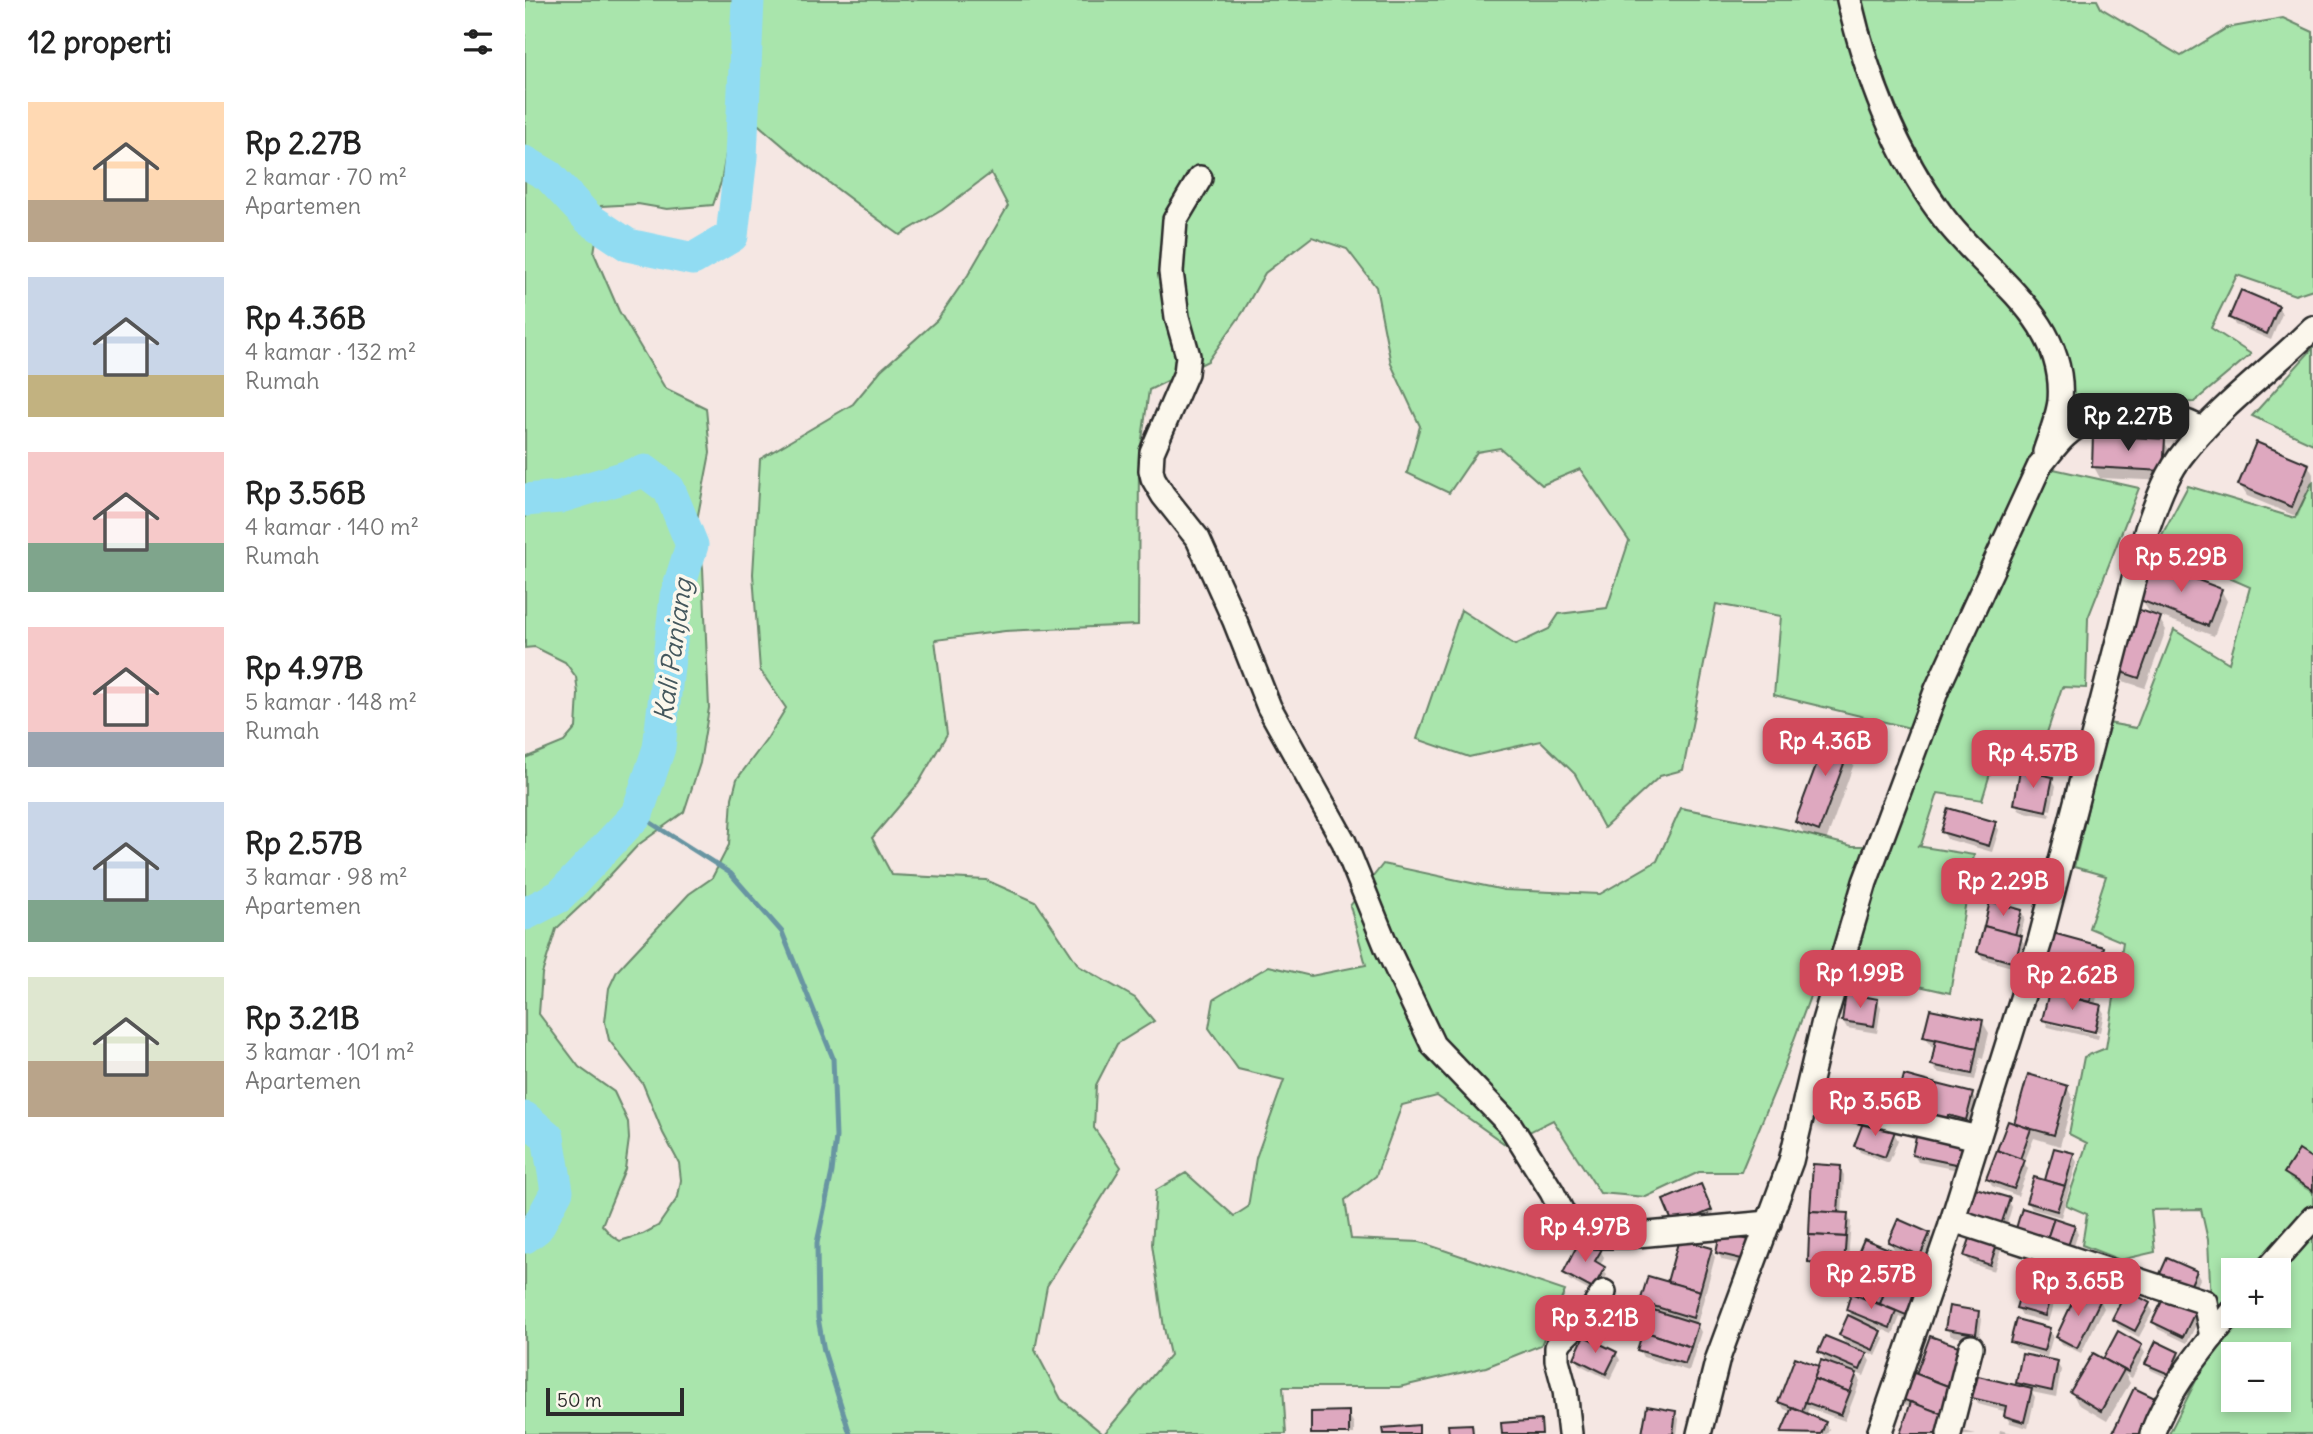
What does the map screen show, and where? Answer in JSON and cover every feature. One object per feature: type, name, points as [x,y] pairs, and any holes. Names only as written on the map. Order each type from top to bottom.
[{"type":"street","points":[[1699,1434],[1718,1358],[1791,1161],[1824,1021],[1870,869],[1937,689],[2040,465],[2060,401],[2059,379],[2050,340],[2029,308],[1972,253],[1948,224],[1908,162],[1882,110],[1859,44],[1849,0]]},
{"type":"street","points":[[1200,178],[1175,220],[1171,272],[1177,317],[1188,356],[1185,373],[1152,452],[1153,478],[1198,539],[1235,621],[1269,707],[1344,842],[1387,948],[1433,1045],[1510,1125],[1552,1192],[1567,1222],[1579,1230],[1596,1236],[1626,1236],[1769,1223]]},
{"type":"street","points":[[1879,1434],[1953,1220],[2040,941],[2147,529],[2163,487],[2183,453],[2215,417],[2313,328]]},
{"type":"street","points":[[2040,465],[2065,435],[2079,426],[2104,417],[2154,412],[2191,423],[2203,430]]},
{"type":"street","points":[[1806,1098],[1978,1138]]},
{"type":"street","points":[[2278,1258],[2313,1218]]},
{"type":"street","points":[[1953,1220],[2205,1302],[2212,1337]]},
{"type":"street","points":[[1570,1434],[1557,1347],[1591,1311],[1604,1292]]},
{"type":"street","points":[[2153,1434],[2158,1419],[2180,1380],[2221,1325]]},
{"type":"street","points":[[1949,1434],[1972,1347]]},
{"type":"green space","points":[[525,0],[2097,0],[2101,8],[2181,56],[2227,28],[2283,18],[2313,32],[2313,289],[2295,295],[2237,275],[2211,328],[2251,354],[2194,402],[2063,407],[2049,468],[2139,488],[2088,618],[2086,688],[2062,687],[2042,748],[1996,754],[1982,800],[1938,793],[1921,845],[1917,846],[1974,855],[1950,993],[1822,964],[1778,1083],[1741,1172],[1699,1172],[1646,1197],[1600,1193],[1553,1120],[1505,1144],[1437,1096],[1402,1105],[1376,1176],[1345,1200],[1351,1239],[1420,1242],[1565,1291],[1541,1345],[1486,1367],[1399,1387],[1283,1387],[1286,1434],[1104,1434],[1170,1355],[1152,1244],[1156,1190],[1186,1173],[1234,1216],[1248,1207],[1256,1158],[1284,1080],[1238,1069],[1209,1028],[1214,999],[1269,966],[1311,976],[1366,965],[1350,906],[1383,864],[1504,890],[1600,894],[1657,861],[1681,808],[1852,846],[1879,846],[1914,729],[1774,695],[1781,616],[1716,604],[1683,770],[1660,776],[1604,828],[1575,774],[1541,741],[1469,757],[1417,739],[1461,610],[1515,645],[1549,629],[1559,614],[1607,608],[1629,541],[1580,469],[1542,485],[1500,448],[1477,452],[1449,493],[1407,473],[1420,426],[1391,364],[1376,287],[1347,249],[1312,237],[1265,273],[1243,312],[1208,361],[1149,390],[1139,460],[1138,625],[1005,631],[935,640],[947,734],[918,784],[872,838],[892,875],[986,880],[1036,902],[1079,966],[1135,998],[1154,1021],[1117,1044],[1096,1085],[1094,1128],[1121,1167],[1047,1286],[1035,1350],[1061,1399],[1103,1434],[525,1434],[525,758],[564,742],[576,728],[578,694],[576,677],[565,662],[535,647],[525,648]],"holes":[[[735,103],[815,172],[900,235],[942,210],[991,173],[1008,206],[968,275],[937,320],[881,370],[853,404],[760,459],[753,574],[760,670],[786,708],[737,779],[732,798],[729,845],[712,878],[689,894],[630,957],[617,971],[609,988],[605,1022],[609,1040],[643,1084],[663,1133],[679,1163],[681,1180],[678,1197],[658,1226],[620,1241],[602,1225],[625,1169],[628,1122],[614,1092],[579,1067],[539,1014],[542,974],[556,929],[638,845],[684,812],[700,763],[709,708],[703,568],[697,520],[710,453],[706,408],[665,388],[619,311],[594,253],[601,206],[638,204],[667,209],[713,205],[721,182]]]},
{"type":"green space","points":[[2313,348],[2313,444],[2252,416]]},
{"type":"green space","points":[[2313,481],[2313,1434],[2169,1434],[2213,1347],[2208,1240],[2201,1209],[2151,1210],[2155,1252],[2120,1260],[2082,1245],[2087,1214],[2066,1205],[2087,1143],[2069,1134],[2084,1057],[2106,1048],[2123,942],[2089,928],[2106,876],[2074,867],[2108,723],[2136,728],[2174,630],[2229,663],[2250,587],[2156,546],[2188,486],[2295,518]]},
{"type":"building","points":[[2241,290],[2279,306],[2267,334],[2229,318]]},
{"type":"building","points":[[2093,435],[2165,439],[2163,471],[2092,467]]},
{"type":"building","points":[[2256,442],[2309,464],[2292,507],[2238,485]]},
{"type":"building","points":[[2153,563],[2222,589],[2208,626],[2140,600]]},
{"type":"building","points":[[2137,609],[2161,617],[2139,678],[2115,670]]},
{"type":"building","points":[[1831,725],[1855,734],[1819,831],[1795,822]]},
{"type":"building","points":[[2020,770],[2053,777],[2046,811],[2014,804]]},
{"type":"building","points":[[1948,808],[1996,822],[1989,846],[1941,832]]},
{"type":"building","points":[[1990,901],[2022,910],[2015,935],[1984,926]]},
{"type":"building","points":[[1984,926],[2022,936],[2015,963],[1977,952]]},
{"type":"building","points":[[2049,932],[2104,947],[2096,981],[2040,966]]},
{"type":"building","points":[[2063,972],[2096,981],[2090,1002],[2057,994]]},
{"type":"building","points":[[2049,992],[2101,1005],[2095,1032],[2042,1020]]},
{"type":"building","points":[[1846,993],[1878,999],[1874,1026],[1842,1021]]},
{"type":"building","points":[[1930,1009],[1983,1020],[1977,1048],[1923,1037]]},
{"type":"building","points":[[1936,1039],[1977,1048],[1972,1074],[1931,1065]]},
{"type":"building","points":[[2028,1074],[2068,1086],[2054,1135],[2014,1124]]},
{"type":"building","points":[[1904,1075],[1937,1084],[1928,1120],[1895,1111]]},
{"type":"building","points":[[1937,1084],[1973,1093],[1966,1120],[1948,1115],[1946,1124],[1928,1120]]},
{"type":"building","points":[[1864,1120],[1895,1131],[1885,1157],[1854,1146]]},
{"type":"building","points":[[2008,1121],[2031,1129],[2020,1159],[1997,1150]]},
{"type":"building","points":[[1917,1132],[1965,1142],[1960,1165],[1912,1155]]},
{"type":"building","points":[[2054,1148],[2074,1153],[2065,1186],[2045,1180]]},
{"type":"building","points":[[1997,1150],[2025,1160],[2014,1189],[1986,1179]]},
{"type":"building","points":[[2299,1150],[2313,1159],[2313,1191],[2284,1173]]},
{"type":"building","points":[[1813,1164],[1841,1166],[1838,1213],[1810,1211]]},
{"type":"building","points":[[2034,1177],[2065,1186],[2057,1211],[2026,1202]]},
{"type":"building","points":[[1701,1184],[1712,1210],[1674,1226],[1663,1200]]},
{"type":"building","points":[[1972,1187],[2010,1198],[2001,1225],[1964,1213]]},
{"type":"building","points":[[2022,1208],[2054,1218],[2044,1249],[2013,1239]]},
{"type":"building","points":[[1810,1211],[1848,1213],[1846,1237],[1809,1235]]},
{"type":"building","points":[[2054,1218],[2075,1225],[2066,1252],[2045,1245]]},
{"type":"building","points":[[1898,1219],[1930,1233],[1920,1256],[1888,1242]]},
{"type":"building","points":[[1973,1230],[1999,1239],[1990,1265],[1964,1256]]},
{"type":"building","points":[[1720,1234],[1750,1240],[1746,1260],[1716,1253]]},
{"type":"building","points":[[1809,1235],[1846,1237],[1844,1264],[1808,1262]]},
{"type":"building","points":[[1581,1238],[1602,1249],[1595,1261],[1605,1267],[1593,1289],[1563,1273]]},
{"type":"building","points":[[1679,1239],[1712,1248],[1700,1291],[1667,1282]]},
{"type":"building","points":[[1864,1239],[1894,1251],[1883,1278],[1853,1265]]},
{"type":"building","points":[[1894,1251],[1927,1265],[1916,1291],[1883,1278]]},
{"type":"building","points":[[2167,1258],[2197,1271],[2189,1289],[2159,1276]]},
{"type":"building","points":[[1861,1269],[1889,1280],[1880,1304],[1851,1293]]},
{"type":"building","points":[[1648,1276],[1700,1291],[1693,1318],[1640,1302]]},
{"type":"building","points":[[1889,1280],[1916,1291],[1906,1315],[1880,1304]]},
{"type":"building","points":[[2022,1288],[2050,1297],[2045,1316],[2016,1308]]},
{"type":"building","points":[[2079,1288],[2101,1299],[2077,1348],[2056,1337]]},
{"type":"building","points":[[2127,1290],[2150,1303],[2135,1331],[2112,1319]]},
{"type":"building","points":[[1851,1293],[1896,1311],[1890,1328],[1846,1310]]},
{"type":"building","points":[[2165,1295],[2196,1310],[2183,1337],[2152,1322]]},
{"type":"building","points":[[1949,1306],[1979,1311],[1976,1334],[1945,1329]]},
{"type":"building","points":[[1650,1309],[1698,1324],[1691,1347],[1643,1331]]},
{"type":"building","points":[[1848,1315],[1881,1331],[1873,1350],[1839,1335]]},
{"type":"building","points":[[2016,1319],[2050,1328],[2044,1351],[2010,1342]]},
{"type":"building","points":[[1643,1331],[1691,1347],[1685,1364],[1637,1350]]},
{"type":"building","points":[[2118,1331],[2142,1345],[2128,1372],[2103,1359]]},
{"type":"building","points":[[1584,1336],[1617,1352],[1606,1374],[1574,1358]]},
{"type":"building","points":[[1825,1336],[1867,1353],[1860,1370],[1818,1352]]},
{"type":"building","points":[[1930,1336],[1967,1349],[1953,1388],[1916,1374]]},
{"type":"building","points":[[2156,1341],[2179,1352],[2169,1374],[2145,1364]]},
{"type":"building","points":[[2093,1353],[2124,1370],[2101,1411],[2070,1392]]},
{"type":"building","points":[[2022,1354],[2058,1361],[2052,1391],[2016,1383]]},
{"type":"building","points":[[1795,1357],[1819,1366],[1802,1411],[1778,1402]]},
{"type":"building","points":[[1821,1360],[1857,1373],[1850,1392],[1814,1379]]},
{"type":"building","points":[[1909,1371],[1958,1390],[1948,1416],[1899,1398]]},
{"type":"building","points":[[1978,1376],[2032,1389],[2024,1422],[2004,1416],[2006,1406],[1972,1398]]},
{"type":"building","points":[[1814,1379],[1850,1392],[1841,1415],[1805,1402]]},
{"type":"building","points":[[2134,1388],[2157,1399],[2140,1434],[2112,1434]]},
{"type":"building","points":[[1911,1402],[1948,1416],[1942,1434],[1900,1434]]},
{"type":"building","points":[[1647,1406],[1676,1411],[1673,1434],[1642,1434]]},
{"type":"building","points":[[1792,1407],[1826,1422],[1821,1434],[1781,1433]]},
{"type":"building","points":[[1349,1411],[1349,1434],[1311,1434],[1311,1412]]},
{"type":"building","points":[[1541,1420],[1542,1434],[1502,1434],[1501,1423]]},
{"type":"building","points":[[1472,1424],[1473,1434],[1449,1434],[1448,1425]]},
{"type":"building","points":[[1419,1425],[1419,1434],[1384,1434],[1383,1428]]},
{"type":"waterway","name":"Kali Panjang","points":[[525,162],[549,176],[589,219],[628,245],[693,259],[732,236],[741,157],[748,0]]},
{"type":"waterway","name":"Kali Panjang","points":[[525,500],[560,497],[645,471],[669,489],[692,545],[676,596],[659,748],[637,814],[560,896],[525,914]]},
{"type":"waterway","points":[[637,814],[730,873],[782,932],[833,1058],[836,1137],[832,1172],[817,1243],[818,1318],[824,1351],[850,1434]]},
{"type":"waterway","name":"Kali Panjang","points":[[525,1118],[548,1137],[557,1191],[537,1228],[525,1237]]}]
